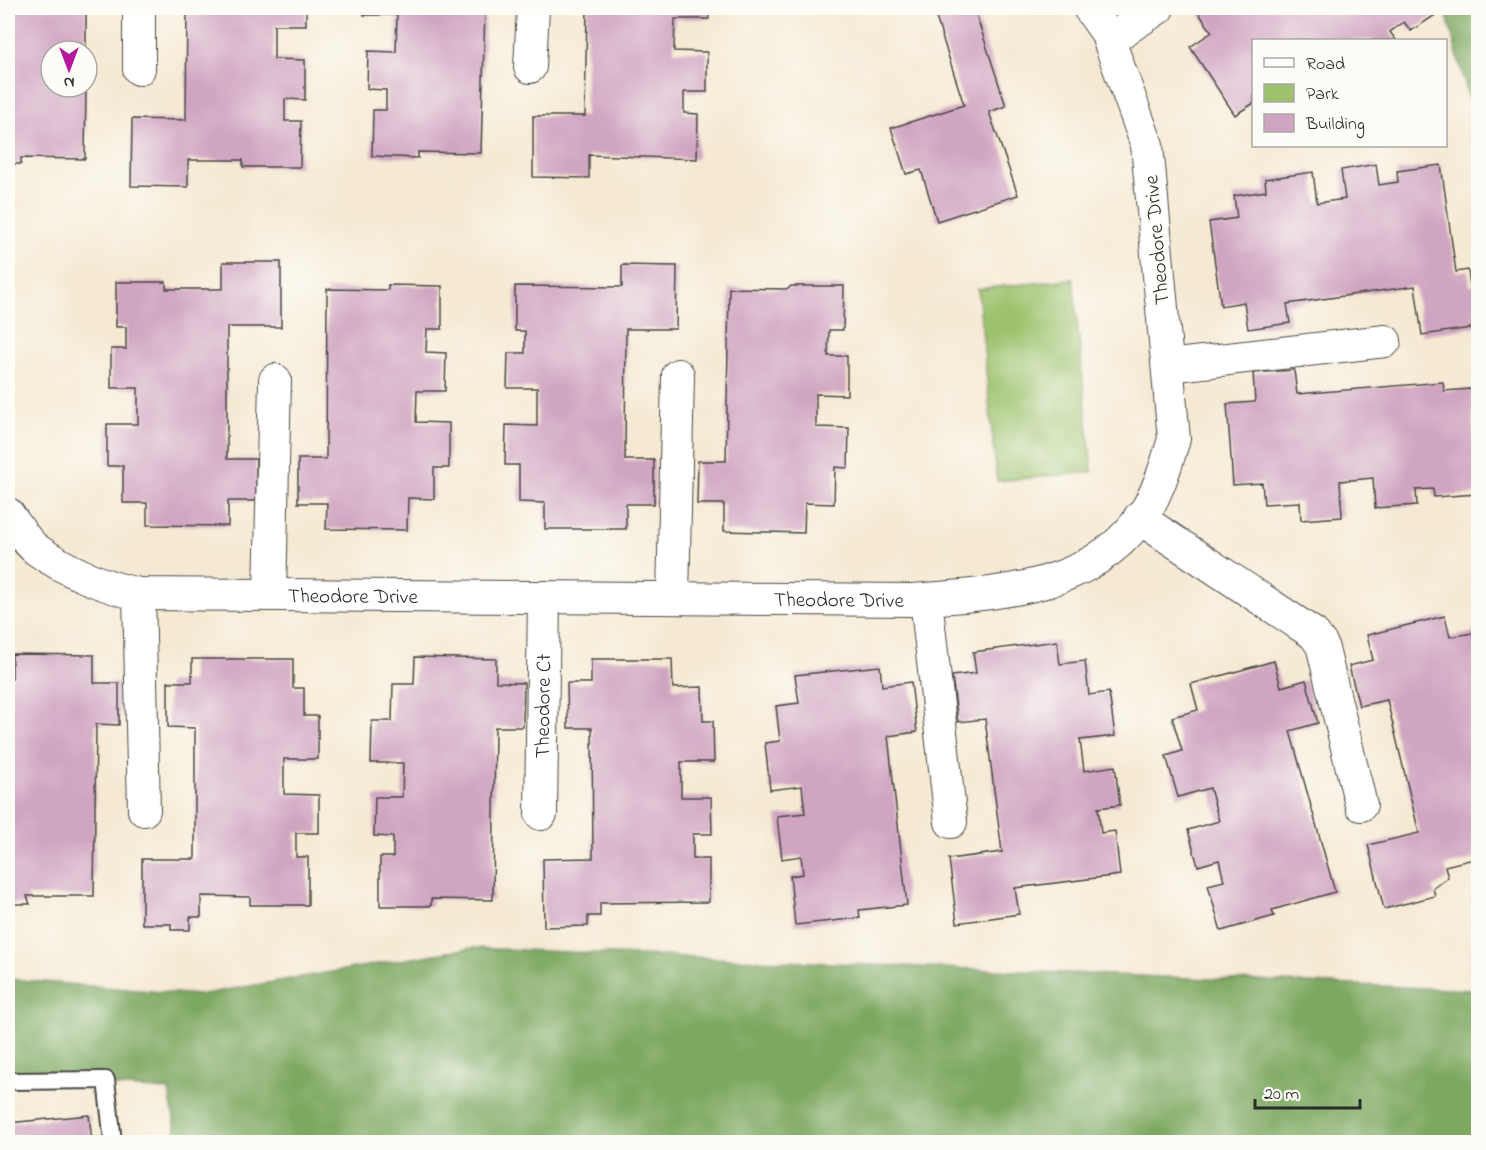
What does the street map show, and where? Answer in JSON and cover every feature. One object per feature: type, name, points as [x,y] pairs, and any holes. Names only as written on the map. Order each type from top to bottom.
[{"type":"street","points":[[139,8],[139,69]]},
{"type":"street","points":[[530,67],[533,8]]},
{"type":"street","name":"Theodore Drive","points":[[8,514],[35,549],[69,569],[116,589],[139,594],[926,599],[999,593],[1043,582],[1090,565],[1124,536],[1147,507],[1164,472],[1174,439],[1147,145],[1109,40],[1089,8]]},
{"type":"street","points":[[1109,40],[1158,8]]},
{"type":"street","points":[[1168,366],[1385,341]]},
{"type":"street","points":[[673,598],[678,375]]},
{"type":"street","points":[[270,595],[274,380]]},
{"type":"street","points":[[1138,518],[1314,634],[1322,645],[1361,805]]},
{"type":"street","points":[[139,594],[144,810]]},
{"type":"street","name":"Theodore Ct","points":[[541,814],[544,597]]},
{"type":"street","points":[[926,599],[951,822]]},
{"type":"lane","points":[[8,1081],[106,1080],[113,1143]]},
{"type":"green space","points":[[1445,8],[1478,8],[1478,134]]},
{"type":"green space","points":[[1073,279],[1092,472],[997,481],[978,289]]},
{"type":"green space","points":[[471,948],[1473,990],[1478,987],[1478,1142],[178,1142],[169,1090],[8,1079],[8,979],[198,995]]},
{"type":"building","points":[[8,8],[86,8],[86,39],[39,39],[39,99],[86,99],[85,159],[21,158],[21,164],[8,164]]},
{"type":"building","points":[[187,8],[306,8],[306,25],[274,25],[274,59],[305,60],[305,100],[285,99],[285,121],[301,121],[300,167],[243,167],[243,160],[188,160],[188,187],[131,186],[132,119],[186,120]]},
{"type":"building","points":[[364,8],[485,8],[481,153],[418,152],[418,158],[372,156],[373,110],[386,110],[386,90],[367,89],[368,51],[396,52],[397,15],[364,15]]},
{"type":"building","points":[[587,8],[709,8],[709,19],[675,19],[674,51],[707,52],[707,92],[684,92],[684,113],[698,114],[697,159],[589,155],[589,178],[533,177],[533,116],[585,116]]},
{"type":"building","points":[[933,8],[974,8],[1006,106],[989,112],[1018,195],[937,221],[921,170],[906,174],[891,128],[964,105]]},
{"type":"building","points":[[1195,8],[1249,8],[1250,10],[1254,8],[1446,8],[1411,31],[1404,22],[1390,32],[1395,39],[1252,39],[1252,104],[1235,115],[1190,47],[1212,32]]},
{"type":"building","points":[[1376,164],[1379,185],[1398,182],[1397,171],[1441,165],[1456,272],[1468,270],[1470,286],[1478,284],[1478,327],[1422,335],[1415,286],[1287,304],[1290,323],[1248,329],[1244,302],[1221,306],[1209,222],[1237,218],[1234,196],[1266,191],[1265,179],[1313,172],[1317,203],[1345,199],[1341,170]]},
{"type":"building","points":[[223,262],[281,262],[281,327],[227,327],[227,459],[256,459],[256,501],[228,501],[228,526],[147,525],[147,503],[123,503],[123,466],[107,466],[107,424],[138,424],[138,388],[111,388],[111,349],[126,349],[126,327],[116,327],[116,282],[166,282],[166,289],[223,289]]},
{"type":"building","points":[[622,265],[677,266],[676,329],[626,329],[625,460],[654,460],[654,504],[626,504],[626,529],[545,529],[545,503],[519,502],[519,465],[505,465],[506,425],[537,426],[537,388],[507,388],[508,353],[525,353],[525,331],[515,331],[515,286],[622,287]]},
{"type":"building","points":[[388,285],[442,286],[442,329],[427,329],[426,352],[446,353],[445,391],[417,391],[416,422],[449,423],[449,468],[434,468],[434,499],[408,498],[407,530],[326,529],[327,503],[298,503],[298,459],[326,459],[327,289],[388,290]]},
{"type":"building","points":[[791,286],[844,286],[843,330],[829,330],[828,356],[847,356],[847,395],[816,394],[816,427],[849,428],[848,468],[835,467],[834,504],[805,503],[804,533],[724,531],[724,504],[697,504],[698,461],[726,461],[729,288],[788,289]]},
{"type":"building","points":[[1294,370],[1297,394],[1443,382],[1444,391],[1471,389],[1478,494],[1434,497],[1433,489],[1416,490],[1417,505],[1375,508],[1373,478],[1340,481],[1342,517],[1301,520],[1300,502],[1264,504],[1262,483],[1233,485],[1227,404],[1255,402],[1253,373]]},
{"type":"building","points":[[1445,616],[1450,637],[1478,632],[1478,858],[1445,866],[1448,878],[1433,888],[1435,896],[1384,909],[1368,845],[1419,833],[1387,700],[1359,706],[1349,666],[1373,660],[1367,635]]},
{"type":"building","points":[[1057,641],[1060,664],[1085,661],[1089,695],[1109,692],[1115,736],[1080,740],[1084,771],[1115,766],[1120,805],[1098,808],[1101,833],[1115,831],[1120,875],[1015,888],[1019,914],[957,923],[949,859],[1002,852],[985,719],[958,722],[952,676],[976,673],[973,652]]},
{"type":"building","points":[[12,654],[94,655],[94,683],[119,683],[119,725],[96,724],[94,896],[27,896],[30,904],[8,904],[8,679],[12,679]]},
{"type":"building","points":[[415,657],[496,659],[496,682],[524,683],[523,727],[495,727],[493,900],[431,899],[431,906],[380,906],[380,857],[393,857],[393,837],[374,836],[375,797],[402,797],[403,763],[371,763],[372,721],[392,721],[393,684],[414,684]]},
{"type":"building","points":[[192,659],[293,659],[293,688],[304,688],[304,716],[318,716],[318,759],[284,759],[284,794],[319,795],[319,833],[296,833],[296,857],[308,857],[308,905],[250,905],[250,897],[201,896],[201,917],[190,917],[190,930],[171,930],[171,924],[142,924],[142,859],[195,859],[195,728],[168,727],[168,682],[192,682]]},
{"type":"building","points":[[591,659],[672,659],[673,688],[702,687],[703,721],[713,721],[714,762],[681,762],[681,797],[711,797],[712,834],[693,834],[693,859],[709,859],[709,902],[600,903],[600,916],[588,916],[588,926],[544,927],[543,859],[593,858],[592,728],[568,728],[567,683],[591,683]]},
{"type":"building","points":[[1274,661],[1281,687],[1306,680],[1318,723],[1290,731],[1335,892],[1272,910],[1274,916],[1221,931],[1208,885],[1224,881],[1219,860],[1198,866],[1188,830],[1219,821],[1210,788],[1178,797],[1166,756],[1182,751],[1172,717],[1198,710],[1191,684]]},
{"type":"building","points":[[880,666],[882,686],[911,682],[917,732],[888,736],[907,905],[859,910],[860,918],[795,925],[790,876],[803,874],[801,856],[782,859],[777,816],[805,813],[802,786],[770,790],[765,743],[780,741],[776,706],[799,703],[795,675]]},
{"type":"building","points":[[89,1115],[92,1142],[8,1142],[8,1123]]}]
